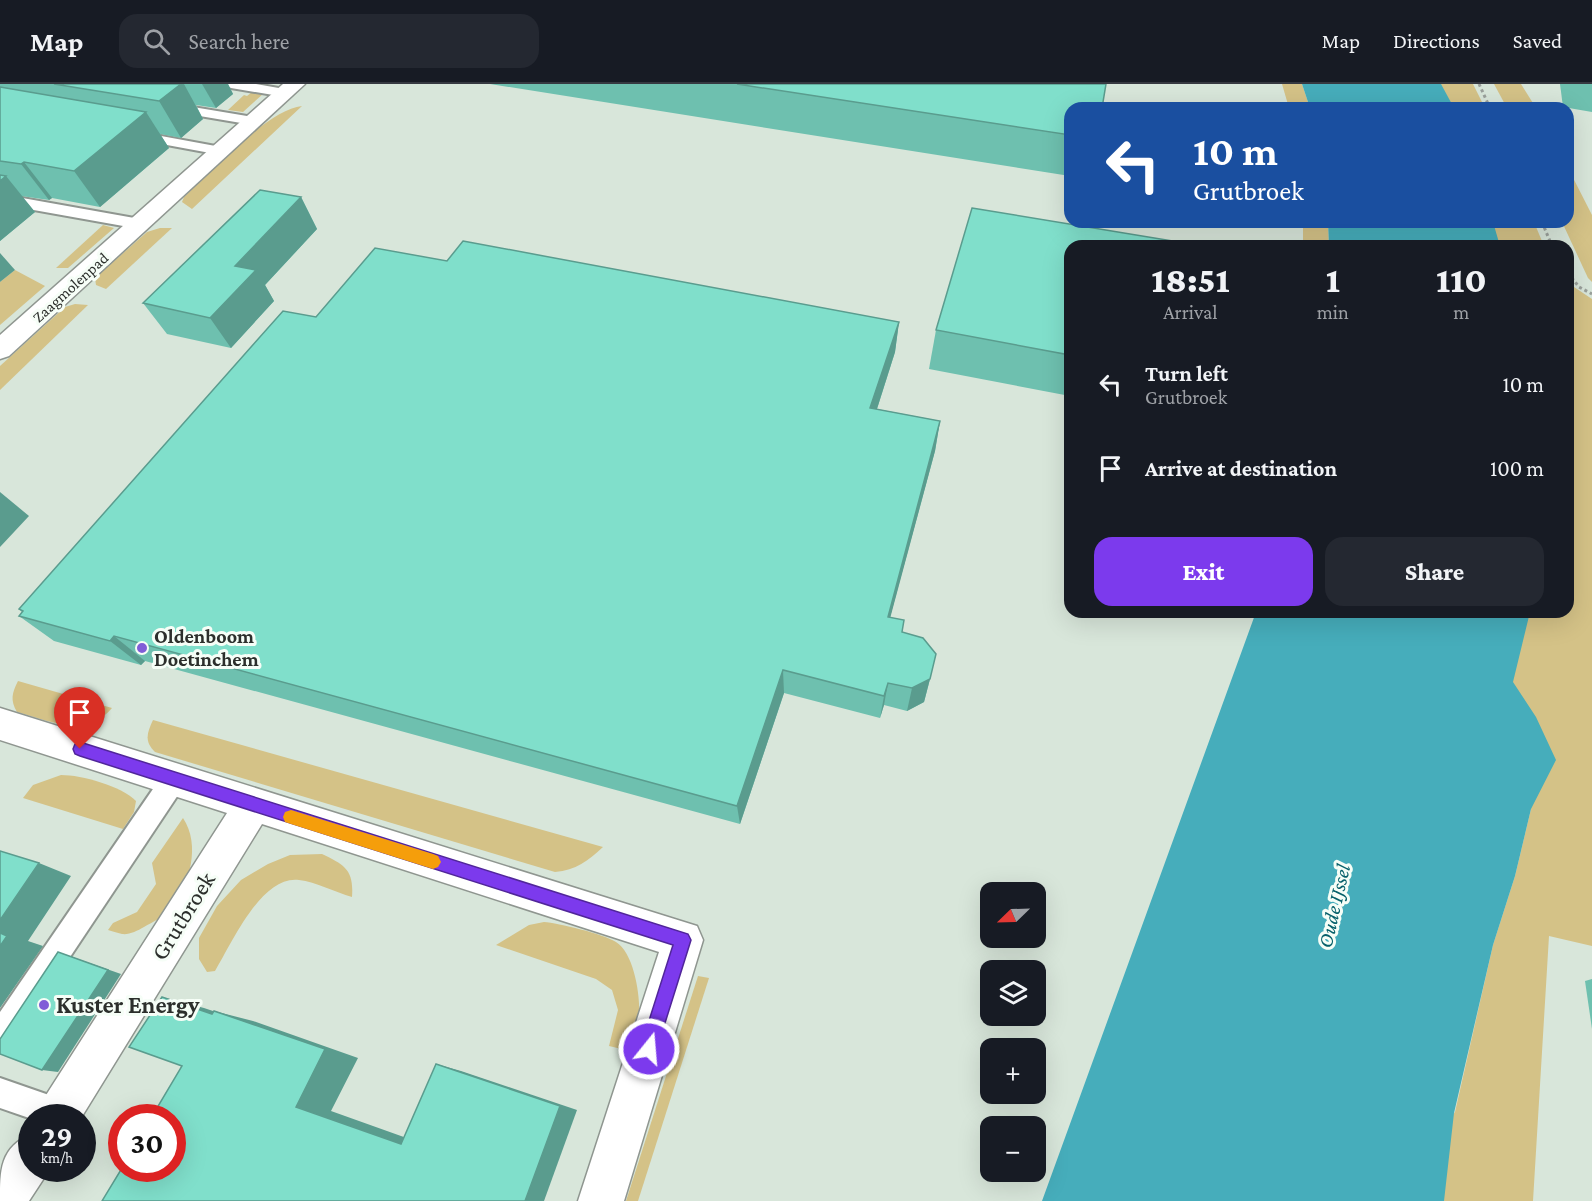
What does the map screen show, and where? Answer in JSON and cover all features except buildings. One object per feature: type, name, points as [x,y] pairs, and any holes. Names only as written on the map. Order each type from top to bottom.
[{"type":"street","name":"Zaagmolenpad","points":[[0,350],[290,88]]},
{"type":"street","points":[[0,724],[683,940],[601,1201]]},
{"type":"street","name":"Grutbroek","points":[[64,1104],[253,805]]},
{"type":"street","points":[[3,1201],[18,1178]]},
{"type":"lane","name":"Zaagmolenpad","points":[[238,85],[290,88]]},
{"type":"lane","points":[[150,104],[253,121]]},
{"type":"lane","points":[[117,132],[221,151]]},
{"type":"lane","points":[[0,199],[140,224]]},
{"type":"lane","points":[[0,1037],[175,778]]},
{"type":"lane","points":[[0,1093],[28,1104]]},
{"type":"path","points":[[1479,84],[1487,102]]},
{"type":"path","points":[[1574,281],[1579,287],[1592,294]]},
{"type":"shaded area","points":[[0,84],[1592,84],[1592,1201],[0,1201]]},
{"type":"shaded area","points":[[1282,84],[1302,84],[1308,102],[1287,102]]},
{"type":"shaded area","points":[[1437,84],[1473,84],[1482,102],[1445,102]]},
{"type":"shaded area","points":[[1494,84],[1521,84],[1532,102],[1504,102]]},
{"type":"shaded area","points":[[252,92],[263,94],[243,112],[228,110],[244,95],[247,96]]},
{"type":"shaded area","points":[[302,106],[192,209],[182,202],[184,197],[256,130],[288,110]]},
{"type":"shaded area","points":[[1574,180],[1592,215],[1592,282],[1574,248],[1574,240],[1570,240],[1565,228],[1574,228]]},
{"type":"shaded area","points":[[103,225],[114,228],[68,268],[56,268]]},
{"type":"shaded area","points":[[160,228],[172,228],[106,289],[96,285],[95,278],[147,232]]},
{"type":"shaded area","points":[[1303,228],[1328,228],[1329,240],[1303,240]]},
{"type":"shaded area","points":[[1488,228],[1536,228],[1542,240],[1492,240]]},
{"type":"shaded area","points":[[15,270],[45,286],[0,325],[0,282]]},
{"type":"shaded area","points":[[1574,287],[1592,299],[1592,946],[1549,936],[1533,1201],[1390,1201],[1455,1112],[1493,945],[1515,876],[1531,809],[1508,732],[1505,618],[1574,618]]},
{"type":"shaded area","points":[[75,304],[88,305],[0,390],[0,366],[65,307]]},
{"type":"shaded area","points":[[18,681],[112,708],[91,723],[67,725],[42,720],[17,712],[13,704],[13,696]]},
{"type":"shaded area","points":[[153,720],[603,847],[581,864],[555,872],[155,752],[148,740]]},
{"type":"shaded area","points":[[61,775],[101,782],[136,801],[134,812],[123,829],[23,798],[33,785]]},
{"type":"shaded area","points":[[183,818],[191,840],[192,852],[188,877],[177,899],[164,914],[136,931],[120,934],[108,930],[113,923],[137,912],[156,884],[152,863]]},
{"type":"shaded area","points":[[322,854],[342,865],[349,874],[352,897],[305,881],[285,881],[272,888],[260,900],[239,929],[215,971],[207,972],[199,959],[199,938],[217,906],[241,880],[268,864],[290,855]]},
{"type":"shaded area","points":[[544,922],[602,936],[623,948],[632,966],[639,1001],[639,1024],[630,1051],[609,1046],[618,1010],[612,990],[596,979],[496,945],[529,925]]},
{"type":"shaded area","points":[[698,976],[709,978],[638,1201],[626,1201]]},
{"type":"water","points":[[1302,84],[1441,84],[1451,102],[1308,102]]},
{"type":"water","points":[[1328,228],[1495,228],[1498,240],[1329,240]]},
{"type":"water","name":"Oude IJssel","points":[[1254,618],[1529,618],[1513,682],[1536,717],[1556,760],[1531,809],[1515,876],[1493,945],[1454,1113],[1444,1201],[1042,1201]]},
{"type":"slow traffic","points":[[291,817],[433,862]]},
{"type":"place","name":"Oldenboom Doetinchem","points":[[142,648]]},
{"type":"place","name":"Kuster Energy","points":[[44,1005]]},
{"type":"route","points":[[80,749],[683,940],[649,1049]]}]
